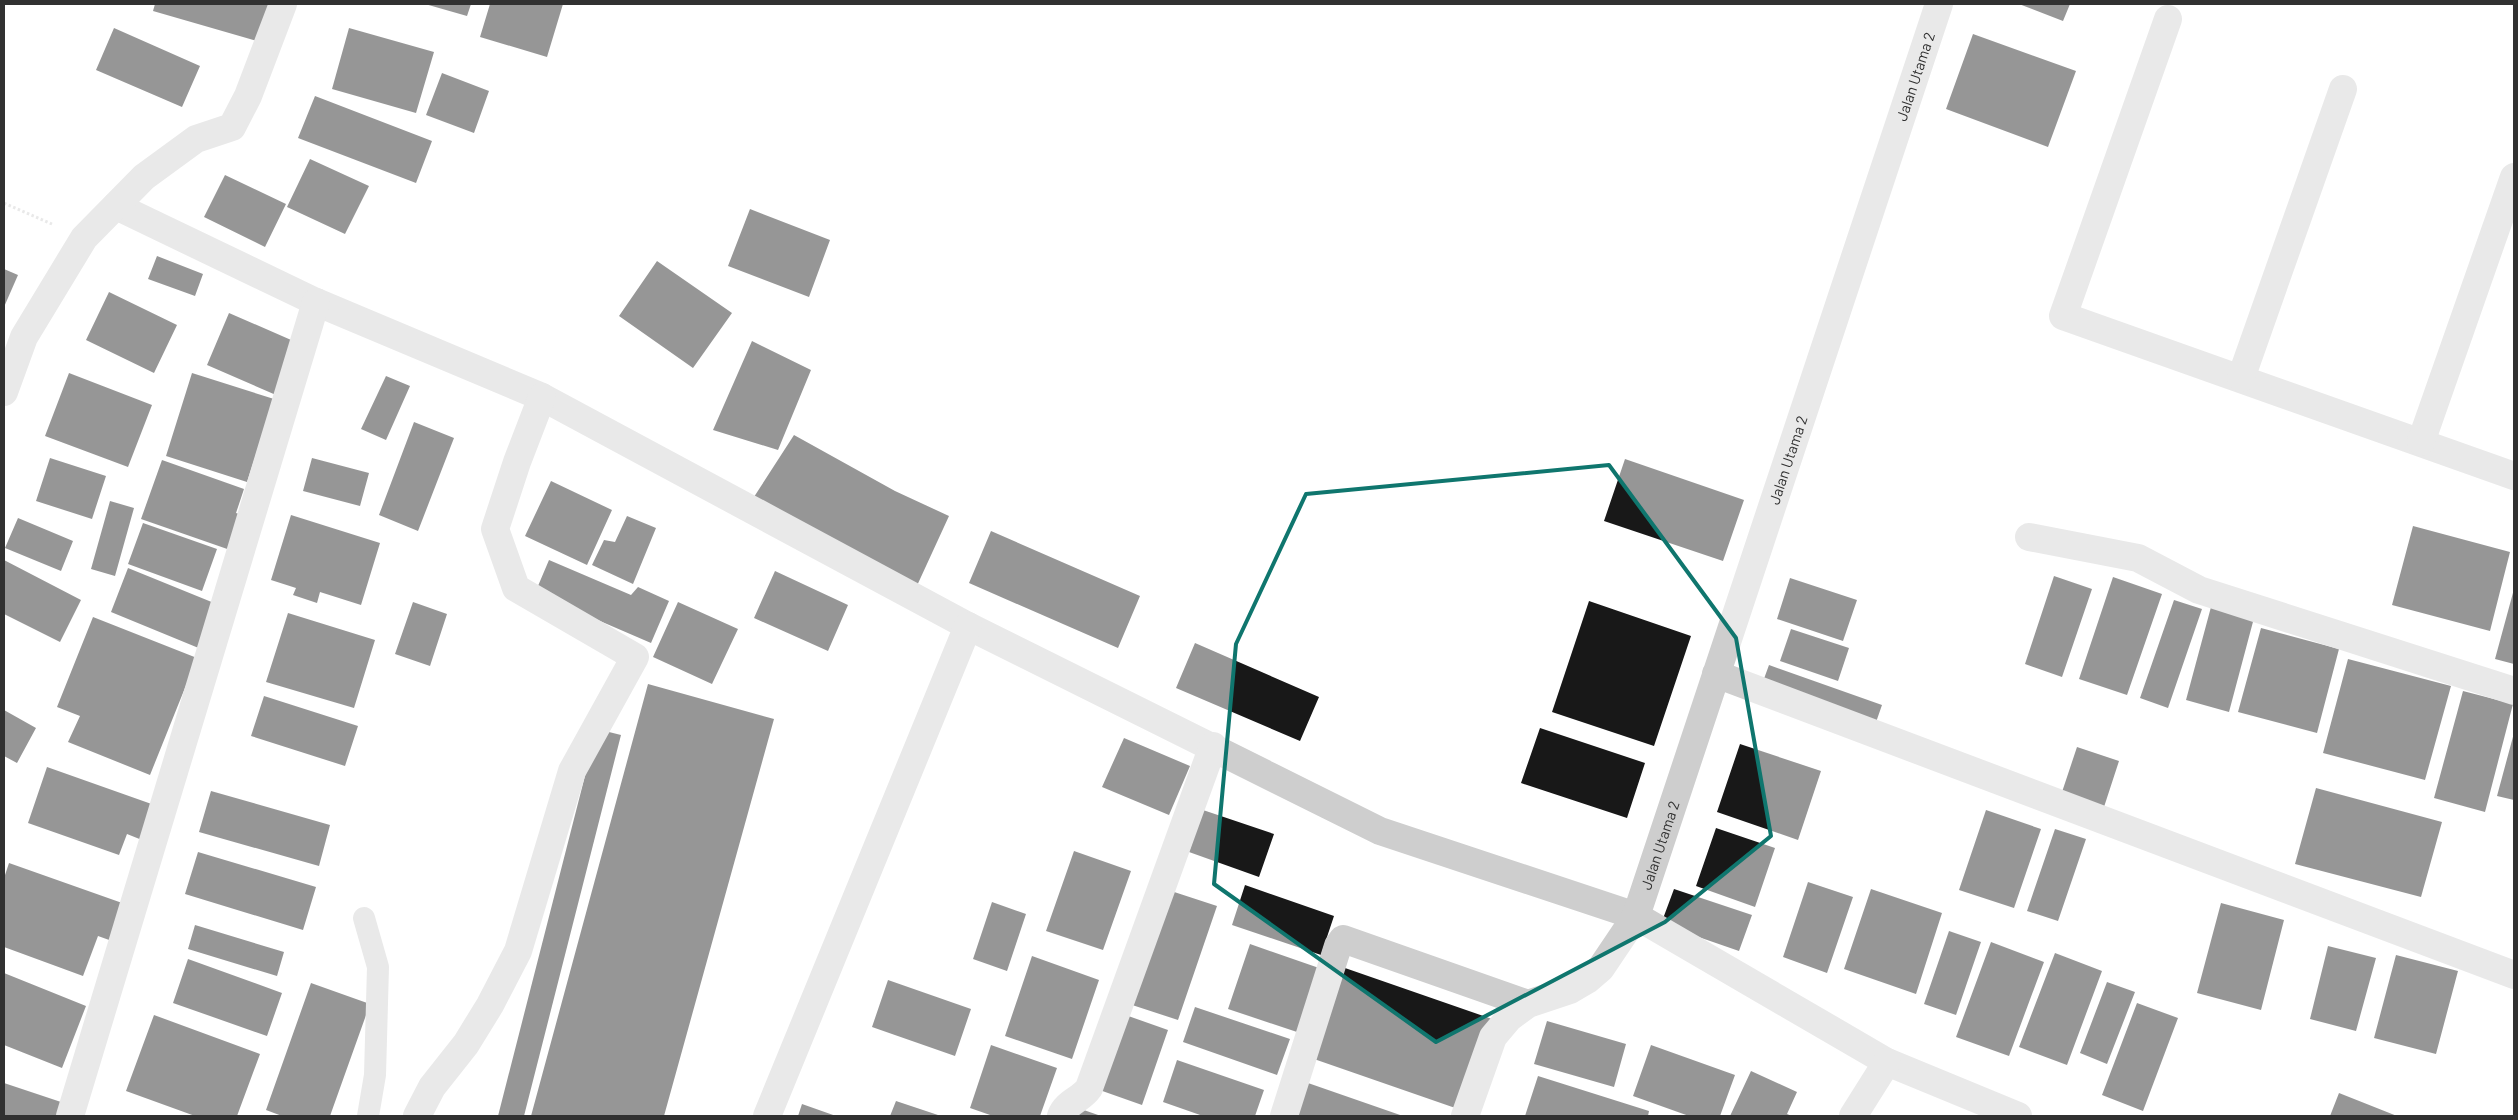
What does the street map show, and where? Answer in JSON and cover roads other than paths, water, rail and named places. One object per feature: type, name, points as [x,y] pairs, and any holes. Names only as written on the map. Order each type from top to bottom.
[{"type":"street","points":[[4,392],[24,337],[84,238],[144,176],[196,139],[232,127],[248,96],[283,4]]},
{"type":"street","name":"Jalan Utama 2","points":[[1465,1116],[1493,1037],[1509,1018],[1528,1004],[1570,990],[1588,980],[1601,968],[1636,916],[1938,4]]},
{"type":"street","points":[[2168,19],[2063,316],[2514,476]]},
{"type":"street","points":[[2241,378],[2343,89]]},
{"type":"street","points":[[2420,442],[2514,177]]},
{"type":"street","points":[[116,206],[316,302],[542,397],[968,626],[1213,746],[1380,831],[1636,916],[1887,1062],[2018,1116]]},
{"type":"street","points":[[70,1116],[316,302]]},
{"type":"street","points":[[417,1116],[432,1087],[466,1044],[490,1005],[518,951],[572,771],[635,657],[516,588],[495,529],[542,397]]},
{"type":"street","points":[[2029,537],[2138,558],[2199,590],[2514,691]]},
{"type":"street","points":[[767,1116],[968,626]]},
{"type":"street","points":[[1716,674],[2514,975]]},
{"type":"street","points":[[1061,1116],[1068,1106],[1084,1096],[1089,1088],[1213,746]]},
{"type":"street","points":[[1284,1116],[1338,946],[1343,939],[1528,1004]]},
{"type":"street","points":[[1853,1116],[1887,1062]]},
{"type":"lane","points":[[364,918],[378,967],[375,1075],[368,1116]]}]
